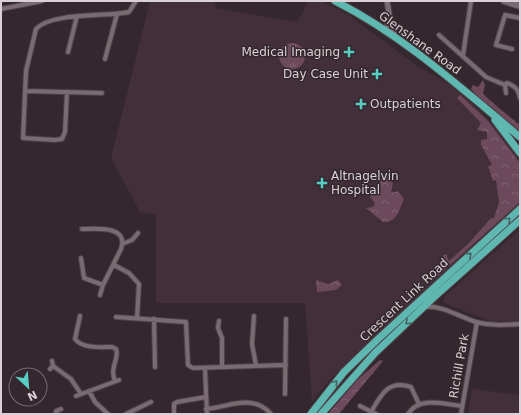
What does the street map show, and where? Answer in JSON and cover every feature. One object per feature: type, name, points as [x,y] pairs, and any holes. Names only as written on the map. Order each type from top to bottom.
[{"type":"highway","name":"Glenshane Road","points":[[336,1],[363,15],[396,38],[465,89],[520,137]]},
{"type":"highway","name":"Glenshane Road","points":[[487,109],[520,153]]},
{"type":"highway","name":"Crescent Link Road","points":[[311,414],[350,366],[423,296],[520,209]]},
{"type":"highway","name":"Crescent Link Road","points":[[321,414],[376,353],[432,299],[520,220]]},
{"type":"main road","points":[[508,2],[520,6]]},
{"type":"street","points":[[1,9],[42,1]]},
{"type":"street","points":[[67,92],[64,136],[59,140],[23,138],[26,71],[34,33],[39,24],[77,16],[129,12],[136,1]]},
{"type":"street","points":[[387,1],[390,19],[396,38]]},
{"type":"street","points":[[463,55],[471,1]]},
{"type":"street","points":[[105,59],[117,14]]},
{"type":"street","points":[[512,49],[496,45],[505,14],[520,18]]},
{"type":"street","points":[[68,52],[77,16]]},
{"type":"street","points":[[385,31],[390,19]]},
{"type":"street","points":[[439,35],[486,77],[505,84],[507,83],[514,85],[518,90],[520,98]]},
{"type":"street","points":[[505,84],[506,93]]},
{"type":"street","points":[[25,91],[102,94]]},
{"type":"street","points":[[82,229],[110,229],[116,231],[121,237],[122,244],[114,265],[103,285],[100,295]]},
{"type":"street","points":[[122,244],[132,240],[138,233]]},
{"type":"street","points":[[81,258],[84,278],[103,285]]},
{"type":"street","points":[[114,265],[129,273],[139,284],[137,318]]},
{"type":"street","points":[[423,296],[432,299],[441,309]]},
{"type":"street","points":[[424,307],[441,309],[476,322],[493,325],[520,324]]},
{"type":"street","points":[[76,396],[117,380],[113,371],[118,353],[116,349],[112,347],[82,345],[75,339],[80,316]]},
{"type":"street","points":[[254,316],[252,344],[256,365]]},
{"type":"street","points":[[116,317],[186,322],[188,365],[193,368],[205,369],[256,365],[286,365]]},
{"type":"street","points":[[154,319],[155,368]]},
{"type":"street","points":[[285,394],[286,319]]},
{"type":"street","points":[[219,321],[218,328],[222,338],[222,367]]},
{"type":"street","name":"Richill Park","points":[[461,414],[476,322]]},
{"type":"street","points":[[51,365],[71,379],[81,394]]},
{"type":"street","points":[[205,369],[207,414]]},
{"type":"street","points":[[371,412],[385,391],[391,386],[399,384],[411,387],[419,404]]},
{"type":"street","points":[[89,391],[95,401],[108,414]]},
{"type":"street","points":[[174,414],[174,404],[177,402],[206,397]]},
{"type":"street","points":[[206,409],[246,402],[259,405],[271,414]]},
{"type":"street","points":[[408,414],[415,405],[424,402],[462,406]]},
{"type":"street","points":[[126,414],[137,408],[148,405]]},
{"type":"street","points":[[360,406],[376,414]]},
{"type":"street","points":[[57,414],[56,411],[61,409]]},
{"type":"shaded area","name":"Altnagelvin Hospital","points":[[150,1],[215,1],[216,8],[295,22],[302,15],[307,1],[322,1],[350,16],[416,65],[459,90],[486,117],[520,156],[520,208],[331,378],[312,402],[305,303],[156,303],[156,215],[140,212],[111,158]]},
{"type":"shaded area","points":[[520,229],[520,321],[490,321],[444,303],[444,297]]},
{"type":"shaded area","points":[[472,389],[520,395],[520,414],[468,414]]},
{"type":"green space","points":[[292,43],[301,47],[305,56],[301,65],[292,69],[283,65],[279,56],[283,47]]},
{"type":"green space","points":[[483,80],[485,85],[483,94],[520,125],[520,132],[482,102],[471,89],[473,85],[478,87]]},
{"type":"green space","points":[[460,95],[488,121],[520,163],[520,202],[430,283],[442,268],[444,260],[443,256],[446,254],[449,261],[469,243],[491,218],[494,218],[499,202],[496,180],[493,181],[488,166],[492,165],[481,145],[481,140],[487,139],[487,132],[477,130],[481,123],[457,98]]},
{"type":"green space","points":[[386,175],[393,183],[391,193],[398,191],[404,199],[397,215],[388,222],[383,222],[366,208],[373,207],[375,204],[370,196]]},
{"type":"green space","points":[[316,280],[328,284],[338,280],[342,285],[336,290],[317,292]]},
{"type":"green space","points":[[380,360],[383,361],[339,414],[328,414],[357,380]]},
{"type":"place","name":"Medical Imaging","points":[[349,52]]},
{"type":"place","name":"Day Case Unit","points":[[377,74]]},
{"type":"place","name":"Outpatients","points":[[361,104]]},
{"type":"place","name":"Altnagelvin Hospital","points":[[322,183]]}]
